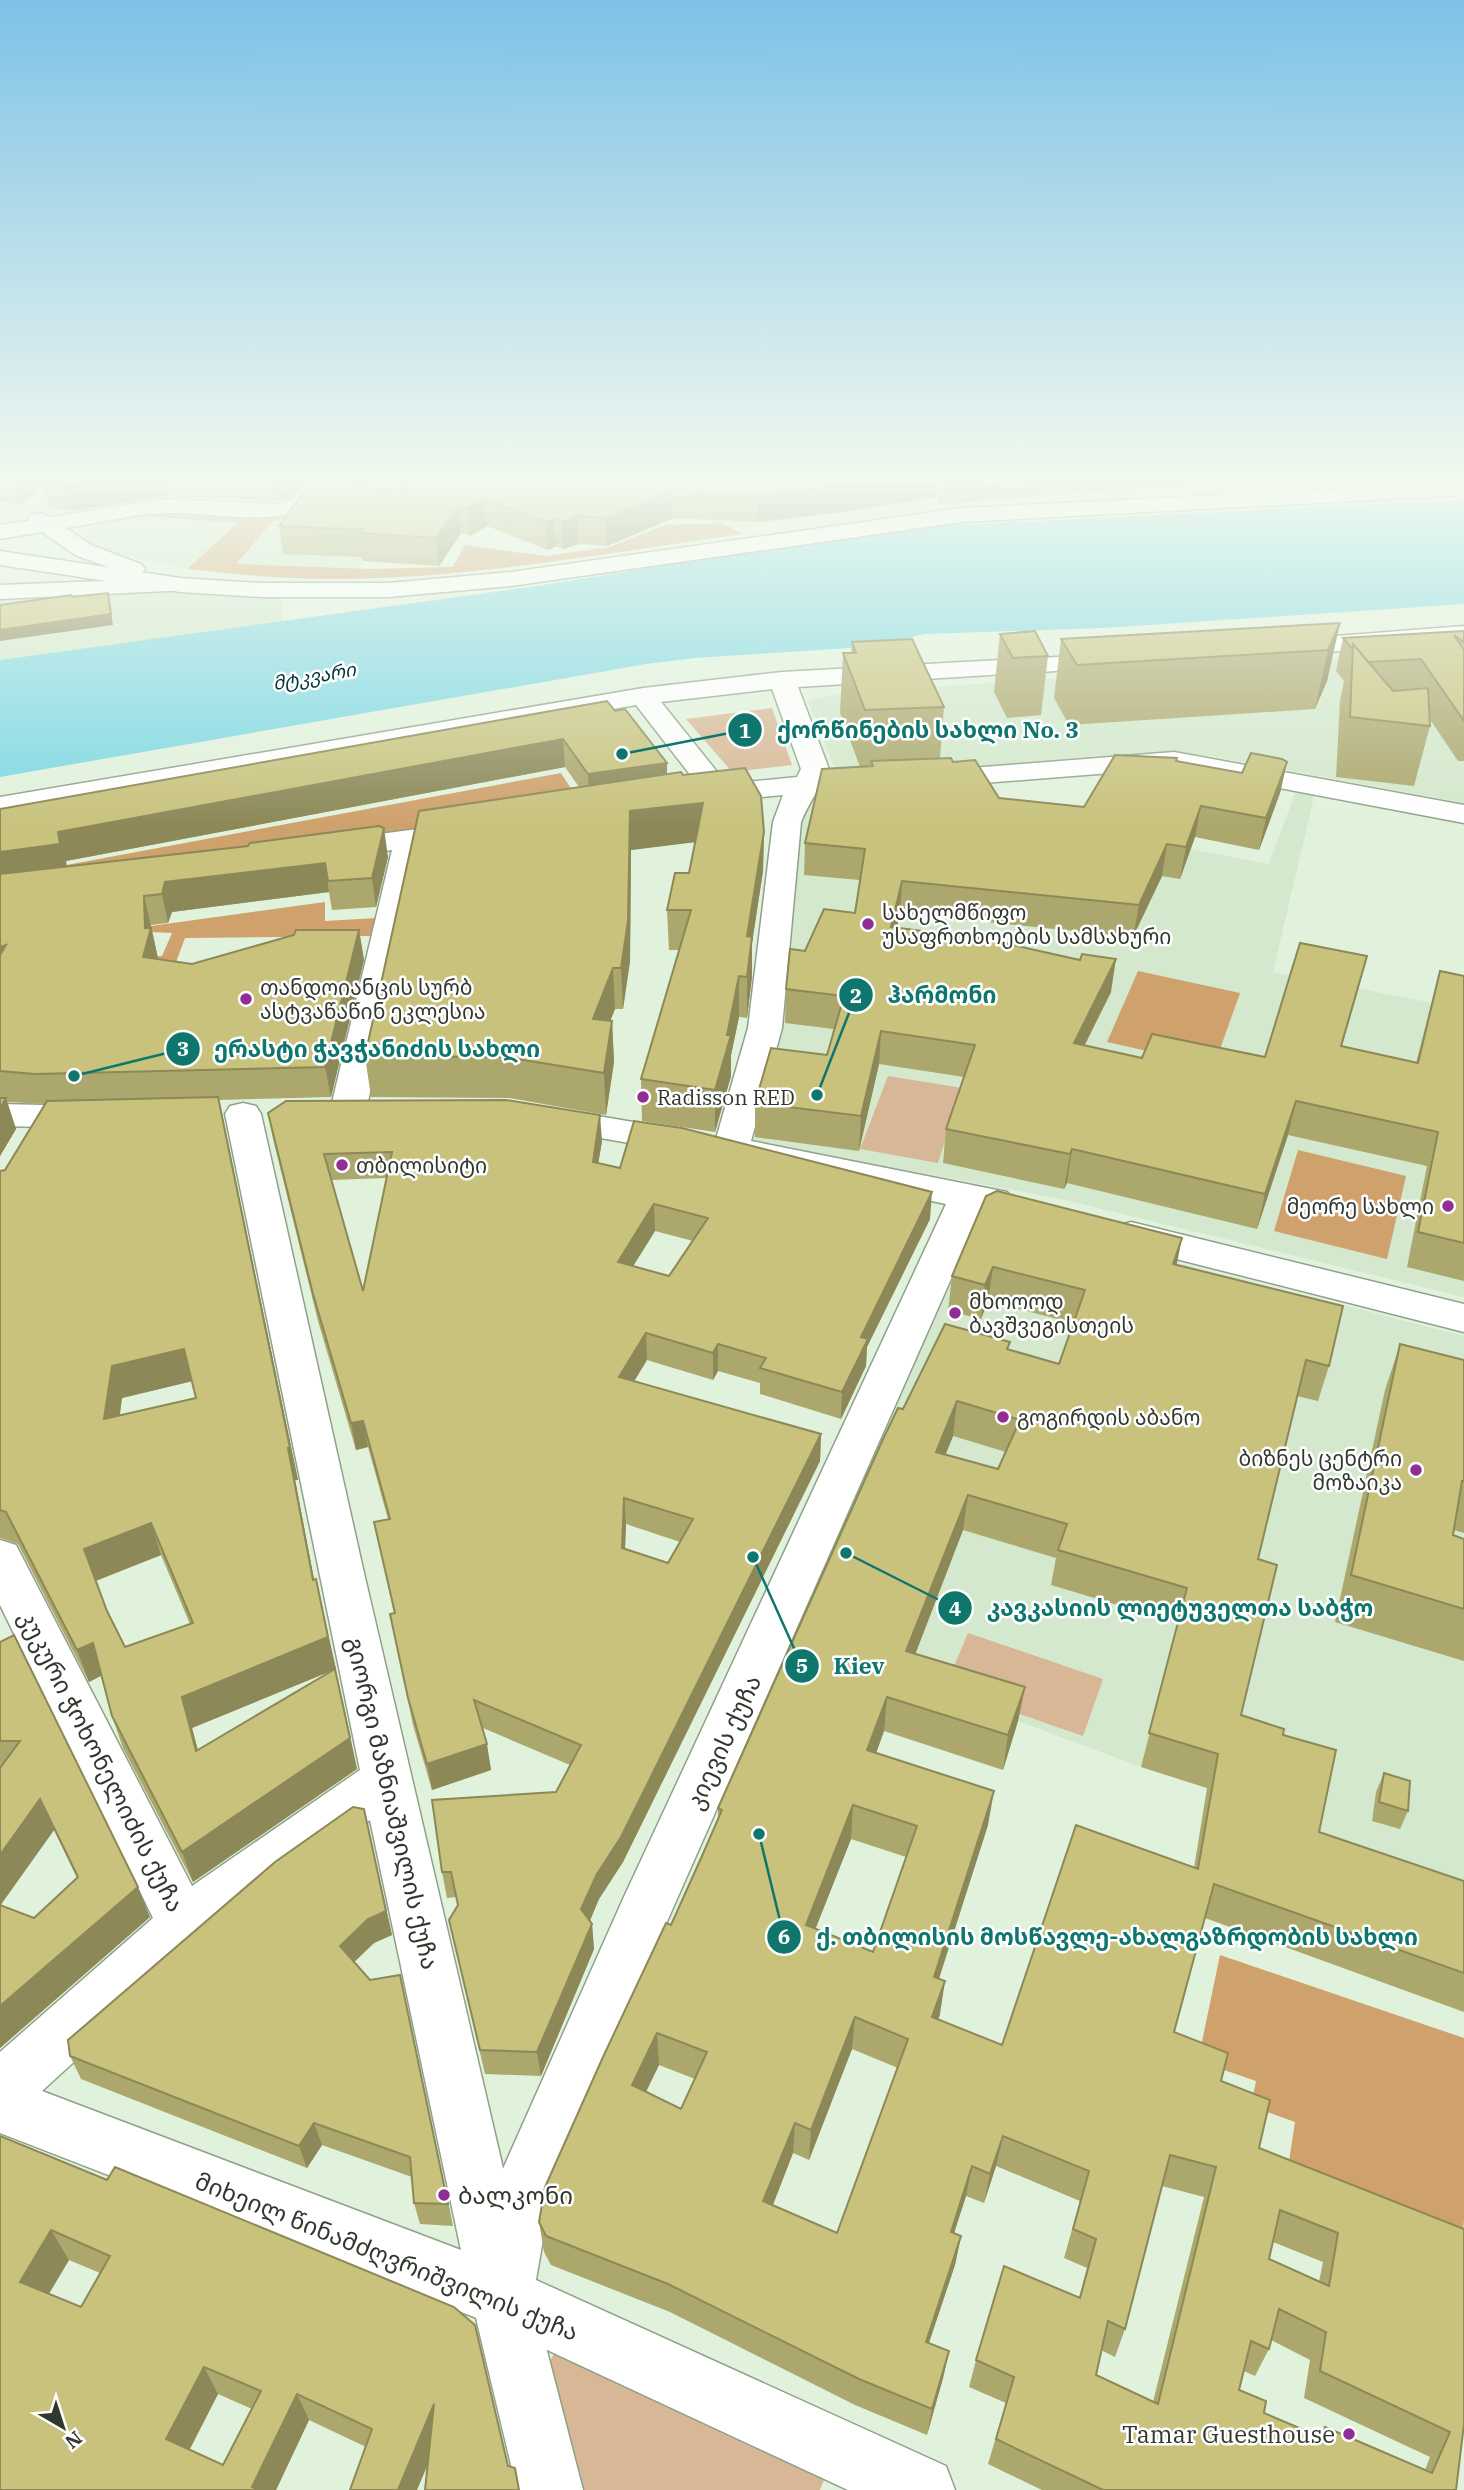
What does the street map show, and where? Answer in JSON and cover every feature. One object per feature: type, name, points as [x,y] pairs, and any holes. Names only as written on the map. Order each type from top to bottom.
[{"type":"main road","points":[[1255,650],[1464,633]]},
{"type":"main road","points":[[0,806],[643,696],[782,680],[1133,660]]},
{"type":"main road","points":[[731,1149],[765,1028],[787,822],[811,791],[814,775],[814,760],[782,680]]},
{"type":"main road","points":[[643,696],[712,784],[742,791]]},
{"type":"main road","points":[[914,780],[1174,760],[1464,814]]},
{"type":"main road","points":[[692,798],[742,791],[811,791]]},
{"type":"main road","points":[[301,853],[489,828]]},
{"type":"main road","points":[[347,1111],[410,840]]},
{"type":"main road","name":"გიორგი მაზნიაშვილის ქუჩა","points":[[247,1114],[387,1779],[502,2297],[550,2490]]},
{"type":"main road","points":[[521,1114],[731,1149],[969,1195],[1024,1209]]},
{"type":"main road","points":[[0,1115],[44,1118],[123,1116]]},
{"type":"main road","points":[[24,1151],[44,1118]]},
{"type":"main road","name":"კიევის ქუჩა","points":[[502,2297],[520,2198],[642,1917],[969,1195]]},
{"type":"main road","points":[[1097,1227],[1464,1318]]},
{"type":"main road","name":"კუკური ჭოხონელიძის ქუჩა","points":[[0,1558],[184,1925]]},
{"type":"main road","points":[[0,2090],[205,1908],[387,1779]]},
{"type":"main road","name":"მიხეილ წინამძღვრიშვილის ქუჩა","points":[[0,2104],[502,2297],[922,2490]]},
{"type":"shaded area","points":[[0,594],[229,594],[281,599],[283,621],[0,660]]},
{"type":"shaded area","points":[[1464,649],[1464,803],[1210,756],[1174,754],[863,776],[834,767],[808,701],[835,694]]},
{"type":"shaded area","points":[[772,708],[792,765],[732,772],[686,719]]},
{"type":"shaded area","points":[[561,773],[585,810],[17,886],[18,874]]},
{"type":"shaded area","points":[[1297,788],[1315,792],[1273,972],[1464,1009],[1464,1297],[1061,1199],[750,1141],[801,808],[810,795],[826,790],[990,811],[1269,864]]},
{"type":"shaded area","points":[[325,902],[325,921],[376,918],[372,936],[185,938],[172,973],[149,957],[162,956],[172,933],[149,932],[151,926]]},
{"type":"shaded area","points":[[1138,971],[1240,993],[1214,1066],[1107,1042]]},
{"type":"shaded area","points":[[888,1076],[962,1088],[938,1163],[860,1149]]},
{"type":"shaded area","points":[[1298,1150],[1406,1176],[1387,1259],[1274,1231]]},
{"type":"shaded area","points":[[990,1215],[1464,1336],[1464,1931],[1221,1793],[1141,1767],[1018,1721],[785,1649],[977,1221]]},
{"type":"shaded area","points":[[968,1633],[1103,1679],[1083,1736],[945,1688]]},
{"type":"shaded area","points":[[1220,1955],[1464,2038],[1462,2246],[1286,2181],[1295,2122],[1251,2106],[1256,2081],[1198,2061]]},
{"type":"shaded area","points":[[556,2350],[828,2470],[820,2490],[573,2490],[544,2372]]},
{"type":"water","name":"მტკვარი","points":[[477,594],[1464,594],[1464,604],[1103,628],[925,634],[895,645],[695,658],[646,664],[0,777],[0,660]]},
{"type":"building","points":[[108,594],[111,614],[0,630],[0,605]]},
{"type":"building","points":[[1340,623],[1328,650],[1077,665],[1061,639]]},
{"type":"building","points":[[1035,631],[1048,656],[1013,658],[1000,634]]},
{"type":"building","points":[[1464,631],[1464,642],[1454,635],[1464,650],[1464,721],[1421,659],[1368,662],[1353,644],[1352,648],[1343,638]]},
{"type":"building","points":[[912,639],[944,707],[865,710],[843,653],[856,653],[852,642]]},
{"type":"building","points":[[1353,644],[1393,691],[1428,688],[1430,726],[1350,717]]},
{"type":"building","points":[[607,701],[615,711],[625,709],[667,763],[588,774],[563,739],[58,832],[60,844],[0,852],[0,809]]},
{"type":"building","points":[[1251,753],[1287,762],[1266,818],[1201,806],[1186,847],[1167,844],[1139,905],[902,881],[891,927],[986,939],[1080,960],[1082,954],[1116,959],[1074,1043],[1142,1058],[1152,1034],[1265,1057],[1300,943],[1367,956],[1341,1046],[1418,1063],[1440,971],[1464,976],[1464,1243],[1418,1232],[1438,1132],[1296,1101],[1265,1194],[1072,1149],[1070,1154],[946,1129],[975,1045],[881,1031],[861,1116],[755,1103],[771,1048],[827,1055],[844,996],[786,989],[790,949],[805,951],[824,909],[855,913],[865,849],[805,843],[822,769],[873,766],[871,761],[951,758],[953,762],[975,760],[999,798],[1084,807],[1115,755],[1177,758],[1176,761],[1242,773]]},
{"type":"building","points":[[745,768],[761,796],[764,832],[747,936],[752,937],[747,977],[739,976],[727,1035],[731,1035],[715,1090],[641,1079],[691,910],[667,910],[675,873],[689,873],[703,803],[630,811],[628,921],[621,968],[613,968],[593,1019],[612,1021],[604,1073],[505,1057],[365,1056],[419,811],[681,772],[683,775]]},
{"type":"building","points":[[379,826],[384,828],[372,878],[328,881],[325,863],[165,882],[162,894],[144,896],[145,928],[151,928],[143,957],[192,964],[294,935],[296,930],[359,930],[325,1067],[35,1074],[0,1071],[0,955],[6,945],[0,947],[0,874],[248,846],[250,843]]},
{"type":"building","points":[[218,1097],[290,1448],[313,1580],[316,1579],[328,1637],[182,1697],[196,1751],[335,1669],[350,1738],[182,1852],[112,1716],[93,1643],[77,1650],[6,1512],[0,1510],[0,1171],[5,1170],[47,1101]],"holes":[[[184,1349],[196,1398],[104,1419],[112,1366]],[[151,1523],[193,1623],[125,1647],[107,1611],[84,1549]]]},
{"type":"building","points":[[506,1100],[600,1115],[593,1162],[620,1168],[634,1121],[682,1128],[932,1192],[861,1337],[868,1339],[842,1392],[760,1368],[766,1358],[718,1344],[713,1353],[646,1333],[619,1377],[821,1434],[621,1837],[597,1874],[581,1909],[592,1924],[537,2052],[480,2050],[449,1920],[458,1905],[451,1872],[442,1872],[432,1800],[556,1792],[581,1745],[474,1700],[487,1744],[427,1764],[408,1698],[390,1614],[395,1613],[374,1522],[390,1519],[363,1421],[351,1423],[313,1294],[268,1113],[286,1101]],"holes":[[[392,1152],[363,1291],[324,1154]],[[654,1204],[708,1218],[669,1276],[618,1262]],[[624,1498],[693,1519],[668,1563],[622,1548]]]},
{"type":"building","points":[[997,1191],[1182,1238],[1173,1264],[1343,1306],[1329,1366],[1306,1360],[1258,1559],[1277,1565],[1241,1715],[1284,1729],[1283,1735],[1336,1750],[1319,1832],[1464,1881],[1464,1973],[1214,1884],[1174,2032],[1228,2053],[1221,2081],[1270,2100],[1259,2148],[1464,2229],[1464,2424],[1456,2490],[1103,2490],[996,2439],[1014,2377],[976,2360],[1004,2266],[1080,2298],[1096,2239],[1073,2229],[1089,2171],[1003,2136],[990,2174],[972,2166],[951,2232],[961,2236],[926,2342],[949,2351],[932,2409],[859,2379],[668,2284],[546,2236],[539,2222],[545,2187],[603,2057],[666,1923],[671,1925],[722,1810],[718,1808],[884,1437],[898,1408],[903,1409],[945,1324],[1010,1342],[1007,1349],[1059,1364],[1085,1290],[993,1267],[985,1285],[952,1276],[986,1196]],"holes":[[[957,1401],[1020,1420],[998,1469],[936,1452]],[[968,1495],[1067,1524],[1058,1550],[1187,1588],[1149,1733],[1218,1754],[1198,1869],[1076,1825],[1002,2045],[932,2017],[945,1981],[934,1977],[994,1791],[867,1750],[887,1697],[1008,1735],[1025,1687],[906,1651]],[[853,1805],[917,1826],[873,1952],[806,1925]],[[855,2017],[908,2039],[837,2233],[763,2201],[795,2123],[811,2130]],[[657,2033],[707,2052],[681,2109],[632,2085]],[[1170,2155],[1216,2167],[1158,2404],[1096,2375],[1108,2321],[1125,2329]],[[1280,2210],[1338,2233],[1329,2286],[1269,2259]],[[1279,2309],[1326,2332],[1320,2371],[1450,2432],[1432,2473],[1325,2427],[1323,2438],[1264,2413],[1266,2401],[1239,2390],[1251,2341],[1269,2349]]]},
{"type":"building","name":"ბიზნეს ცენტრი მოზაიკა","points":[[1400,1344],[1464,1360],[1464,1481],[1453,1535],[1464,1539],[1464,1609],[1351,1575]]},
{"type":"building","points":[[14,1635],[138,1887],[0,2006],[0,1905],[34,1918],[78,1877],[40,1799],[0,1855],[0,1768],[20,1741],[0,1741],[0,1642]]},
{"type":"building","points":[[1384,1773],[1410,1781],[1408,1811],[1379,1802]]},
{"type":"building","points":[[353,1807],[364,1809],[386,1911],[368,1919],[340,1946],[370,1980],[400,1975],[448,2204],[414,2203],[410,2157],[314,2123],[299,2146],[70,2056],[68,2040],[275,1862]]},
{"type":"building","points":[[0,2136],[107,2180],[115,2167],[454,2307],[475,2325],[508,2466],[515,2468],[519,2490],[425,2490],[434,2404],[398,2490],[350,2490],[372,2429],[297,2394],[252,2487],[259,2490],[0,2490]],"holes":[[[51,2230],[110,2256],[81,2307],[20,2282]],[[204,2367],[261,2391],[223,2465],[166,2439]]]},
{"type":"place","name":"ქორწინების სახლი No. 3","points":[[622,754]]},
{"type":"place","name":"სახელმწიფო უსაფრთხოების სამსახური","points":[[868,924]]},
{"type":"place","name":"თანდოიანცის სურბ ასტვაწაწინ ეკლესია","points":[[246,999]]},
{"type":"place","name":"ერასტი ჭავჭანიძის სახლი","points":[[74,1076]]},
{"type":"place","name":"ჰარმონი","points":[[817,1095]]},
{"type":"place","name":"Radisson RED","points":[[643,1097]]},
{"type":"place","name":"თბილისიტი","points":[[342,1165]]},
{"type":"place","name":"მეორე სახლი","points":[[1448,1206]]},
{"type":"place","name":"მხოოოდ ბავშვეგისთეის","points":[[955,1313]]},
{"type":"place","name":"გოგირდის აბანო","points":[[1003,1417]]},
{"type":"place","name":"ბიზნეს ცენტრი მოზაიკა","points":[[1416,1470]]},
{"type":"place","name":"კავკასიის ლიეტუველთა საბჭო","points":[[846,1553]]},
{"type":"place","name":"Kiev","points":[[753,1557]]},
{"type":"place","name":"ქ. თბილისის მოსწავლე-ახალგაზრდობის სახლი","points":[[759,1834]]},
{"type":"place","name":"ბალკონი","points":[[444,2195]]},
{"type":"place","name":"Tamar Guesthouse","points":[[1349,2434]]}]
